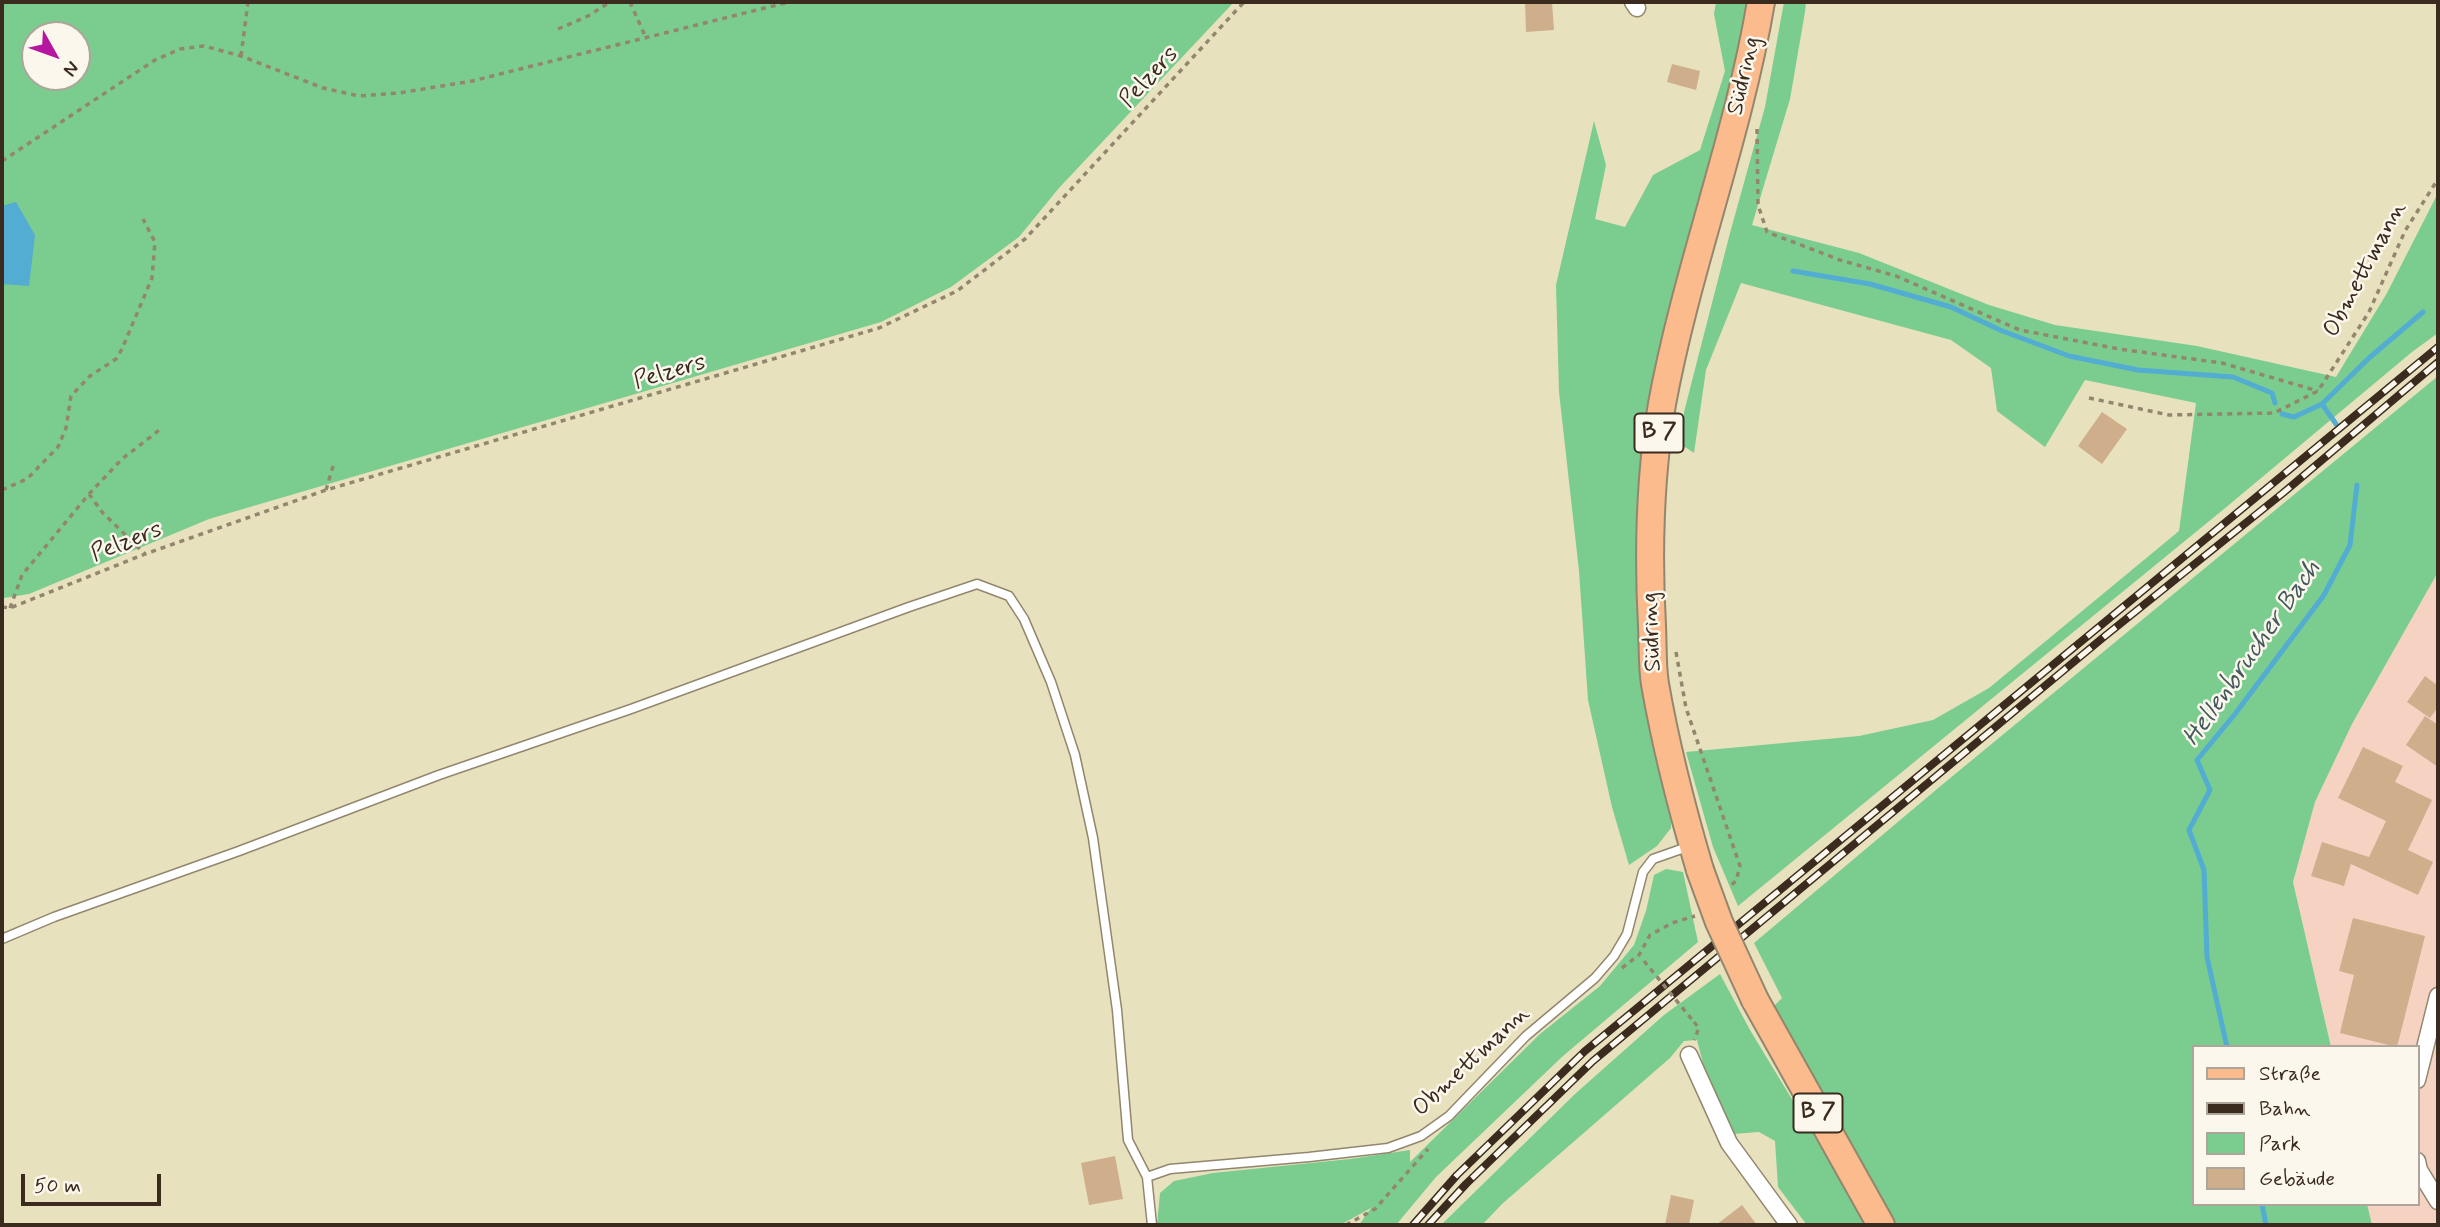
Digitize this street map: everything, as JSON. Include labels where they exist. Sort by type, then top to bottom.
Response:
[{"type":"main road","name":"Südring","points":[[1761,2],[1751,60],[1687,293],[1662,404],[1653,494],[1650,590],[1655,681],[1675,784],[1700,870],[1719,922],[1755,1000],[1881,1225]]},
{"type":"street","points":[[2419,1072],[2438,996]]},
{"type":"street","points":[[1689,1055],[1729,1143],[1789,1225]]},
{"type":"street","points":[[2419,1170],[2438,1201]]},
{"type":"lane","points":[[2,939],[54,917],[439,775],[977,584],[1009,596],[1024,619],[1051,682],[1075,755],[1093,838],[1116,997],[1128,1140],[1147,1177],[1152,1225]]},
{"type":"lane","name":"Obmettmann","points":[[1147,1177],[1170,1169],[1388,1148],[1421,1136],[1449,1116],[1527,1036],[1595,978],[1614,956],[1627,934],[1643,872],[1653,859],[1693,845]]},
{"type":"path","points":[[241,56],[248,2]]},
{"type":"path","points":[[558,29],[588,16],[610,2]]},
{"type":"path","points":[[630,2],[646,38]]},
{"type":"path","points":[[2,161],[155,60],[180,49],[204,46],[241,56],[323,88],[359,96],[399,93],[472,81],[789,2]]},
{"type":"path","name":"Pelzers","points":[[2,607],[10,608],[145,554],[327,490],[879,328],[957,290],[1025,239],[1244,2]]},
{"type":"path","points":[[1757,126],[1758,205],[1767,232],[1840,260],[1896,276],[2020,330],[2119,349],[2221,363],[2318,391]]},
{"type":"path","name":"Obmettmann","points":[[2318,391],[2369,312],[2405,231],[2438,179]]},
{"type":"path","points":[[2,490],[27,479],[58,447],[66,428],[71,396],[90,376],[116,359],[122,349],[145,301],[152,278],[155,242],[143,219]]},
{"type":"path","points":[[2089,398],[2169,415],[2274,413],[2318,391]]},
{"type":"path","points":[[10,608],[22,575],[89,494],[122,459],[162,428]]},
{"type":"path","points":[[327,490],[334,463]]},
{"type":"path","points":[[89,494],[102,512],[145,554]]},
{"type":"path","points":[[1675,644],[1686,708],[1740,866],[1736,881],[1729,888]]},
{"type":"path","points":[[1694,1022],[1639,955],[1650,935],[1672,923],[1691,919],[1699,913]]},
{"type":"path","points":[[1346,1225],[1375,1209],[1433,1144],[1449,1116]]},
{"type":"shaded area","points":[[2438,572],[2438,1225],[2372,1225],[2367,1206],[2419,1206],[2419,1045],[2331,1045],[2293,882],[2315,802],[2352,724]]},
{"type":"green space","points":[[2,2],[1234,2],[1059,188],[1019,237],[951,287],[881,322],[209,519],[29,594],[2,598]]},
{"type":"green space","points":[[1716,2],[1749,2],[1744,38],[1652,398],[1657,746],[1671,828],[1657,846],[1629,865],[1612,807],[1588,700],[1579,571],[1559,392],[1556,285],[1594,121],[1606,165],[1595,219],[1625,227],[1653,175],[1700,150],[1725,71],[1714,14]]},
{"type":"green space","points":[[1784,2],[1806,2],[1805,12],[1790,99],[1752,225],[1859,253],[1989,305],[2055,325],[2197,346],[2336,377],[2387,293],[2438,193],[2438,333],[1738,906],[1713,847],[1686,752],[1859,736],[1933,720],[1989,688],[2179,531],[2196,403],[2085,380],[2045,447],[1997,411],[1991,368],[1951,340],[1741,283],[1706,370],[1694,453],[1682,445],[1684,412],[1765,107]]},
{"type":"green space","points":[[2438,376],[2438,572],[2352,724],[2315,802],[2293,882],[2331,1045],[2192,1045],[2192,1206],[2367,1206],[2372,1225],[1896,1225],[1772,1008],[1782,998],[1754,943]]},
{"type":"green space","points":[[1666,869],[1683,872],[1698,942],[1563,1056],[1436,1177],[1396,1225],[1359,1225],[1371,1208],[1340,1225],[1157,1225],[1160,1193],[1174,1181],[1213,1173],[1410,1150],[1410,1162],[1540,1034],[1600,986],[1634,945],[1646,911],[1654,875]]},
{"type":"green space","points":[[1720,974],[1750,1030],[1868,1225],[1807,1225],[1778,1187],[1775,1141],[1759,1132],[1733,1134],[1707,1079],[1697,1040],[1684,1041],[1670,1058],[1502,1204],[1482,1225],[1441,1225],[1575,1094],[1664,1015]]},
{"type":"water","points":[[16,202],[35,235],[29,286],[2,284],[2,206]]},
{"type":"building","points":[[1525,2],[1552,2],[1554,30],[1526,32]]},
{"type":"building","points":[[1672,64],[1700,71],[1696,90],[1667,82]]},
{"type":"building","points":[[2102,412],[2127,429],[2102,464],[2078,446]]},
{"type":"building","points":[[2425,676],[2438,686],[2438,707],[2430,718],[2407,702]]},
{"type":"building","points":[[2425,716],[2438,725],[2438,767],[2406,745]]},
{"type":"building","points":[[2363,747],[2403,766],[2395,782],[2432,800],[2408,850],[2433,862],[2418,895],[2351,864],[2344,886],[2311,876],[2322,842],[2369,857],[2386,821],[2338,798]]},
{"type":"building","points":[[2353,918],[2425,936],[2398,1045],[2340,1033],[2354,975],[2339,971]]},
{"type":"building","points":[[1115,1156],[1123,1199],[1089,1205],[1081,1163]]},
{"type":"building","points":[[1671,1195],[1694,1200],[1689,1225],[1665,1225]]},
{"type":"building","points":[[1742,1205],[1757,1225],[1716,1225]]},
{"type":"waterway","points":[[1793,271],[1870,284],[1951,307],[2000,330],[2069,356],[2138,370],[2233,377],[2272,393],[2275,403]]},
{"type":"waterway","name":"Hellenbrucher Bach","points":[[2336,424],[2322,404],[2369,358],[2423,312]]},
{"type":"waterway","points":[[2282,414],[2294,417],[2322,404]]},
{"type":"waterway","name":"Hellenbrucher Bach","points":[[2227,1045],[2207,957],[2204,870],[2189,830],[2210,790],[2197,760],[2324,595],[2350,545],[2357,485]]},
{"type":"waterway","name":"Hellenbrucher Bach","points":[[2262,1206],[2266,1225]]},
{"type":"railway","points":[[1413,1225],[1457,1175],[1585,1051],[2438,347]]},
{"type":"railway","points":[[1428,1225],[1466,1184],[1593,1061],[2105,636],[2283,493],[2438,362]]}]
